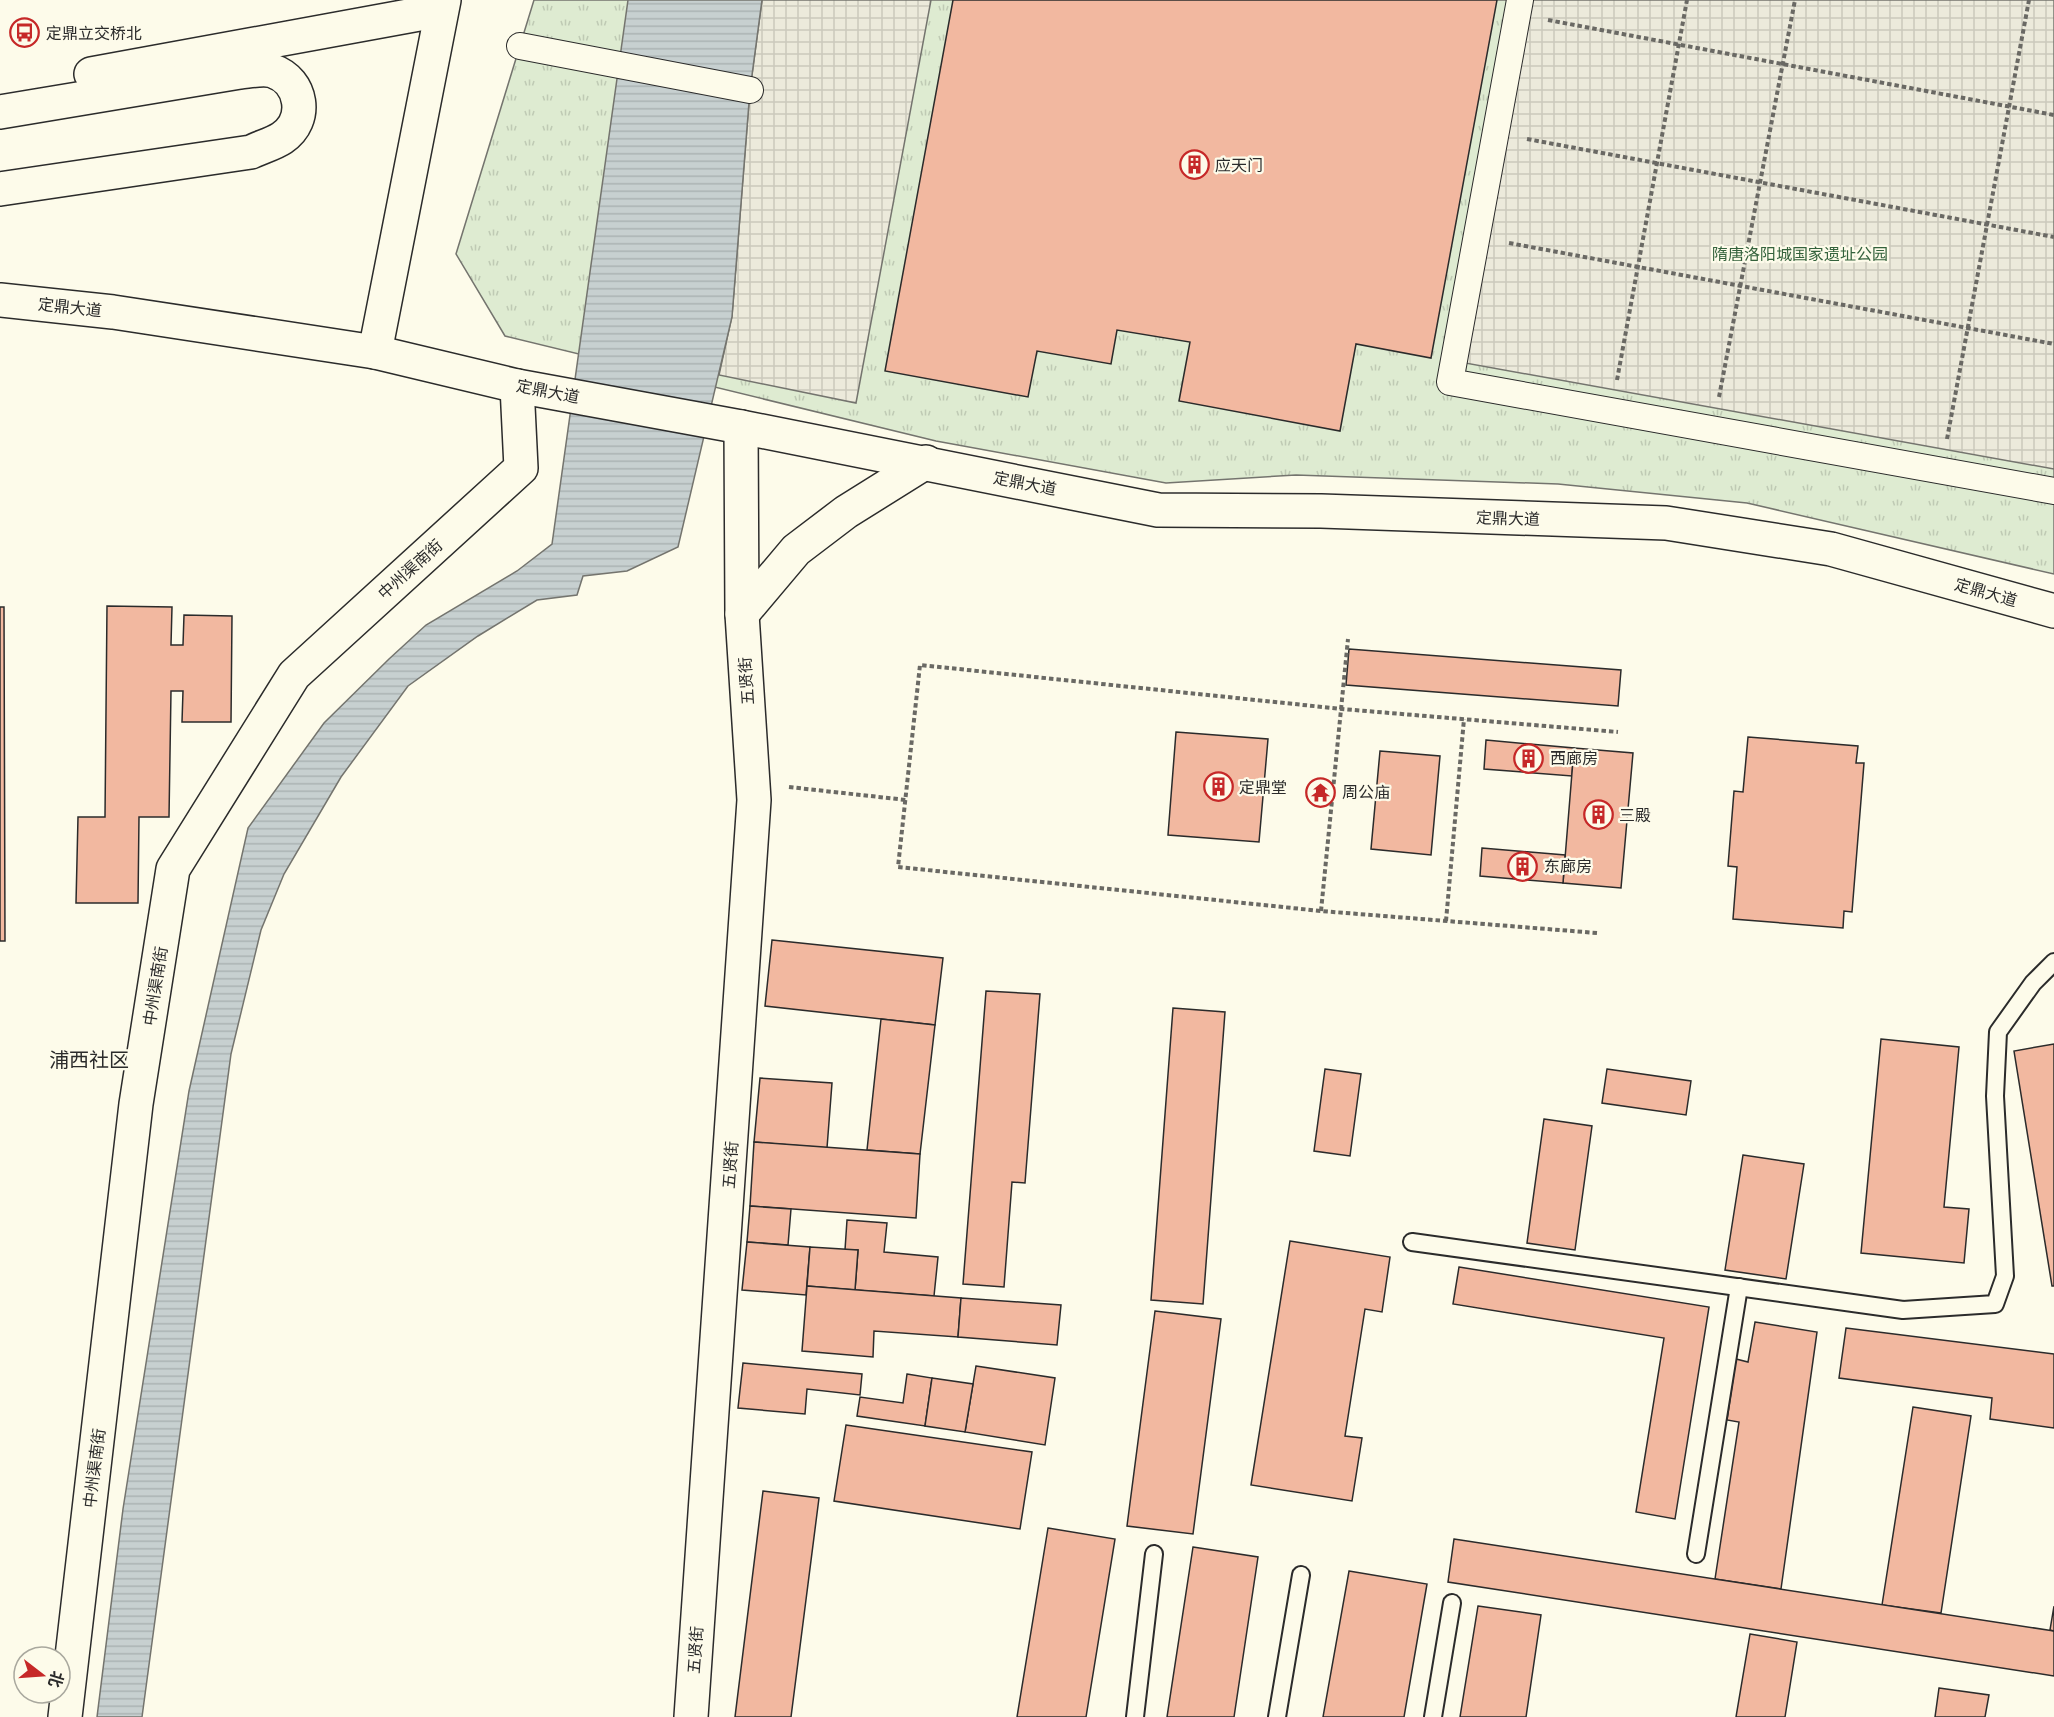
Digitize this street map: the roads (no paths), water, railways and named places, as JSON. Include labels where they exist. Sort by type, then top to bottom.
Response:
[{"type":"main road","points":[[0,91],[442,5],[425,108],[375,352]]},
{"type":"main road","points":[[0,112],[240,72],[271,70],[290,80],[300,98],[297,118],[283,137],[251,152],[0,189]]},
{"type":"main road","name":"定鼎大道","points":[[0,300],[113,312],[375,352],[517,386],[926,462],[1158,510],[1332,512],[1666,523],[1831,549],[2054,611]]},
{"type":"main road","name":"中州渠南街","points":[[65,1717],[136,1104],[173,869],[294,675],[521,468],[517,386]]},
{"type":"main road","name":"五贤街","points":[[691,1717],[754,800],[730,425]]},
{"type":"main road","points":[[742,614],[796,550],[846,512],[926,462]]},
{"type":"street","points":[[1518,7],[1450,382],[2054,491]]},
{"type":"street","points":[[520,46],[750,90]]},
{"type":"lane","points":[[1412,1242],[1904,1310],[1995,1304],[2005,1276],[1995,1096],[1998,1032],[2033,983],[2054,962]]},
{"type":"lane","points":[[1696,1554],[1739,1287]]},
{"type":"lane","points":[[1135,1717],[1154,1554]]},
{"type":"lane","points":[[1277,1717],[1301,1575]]},
{"type":"lane","points":[[1433,1717],[1452,1603]]},
{"type":"place","name":"定鼎立交桥北","points":[[25,33]]},
{"type":"place","name":"应天门","points":[[1194,165]]},
{"type":"place","name":"西廊房","points":[[1529,758]]},
{"type":"place","name":"定鼎堂","points":[[1218,787]]},
{"type":"place","name":"周公庙","points":[[1321,792]]},
{"type":"place","name":"三殿","points":[[1598,815]]},
{"type":"place","name":"东廊房","points":[[1523,866]]},
{"type":"district","name":"浦西社区","points":[[89,1059]]},
{"type":"park label","name":"隋唐洛阳城国家遗址公园","points":[[1800,254]]}]
